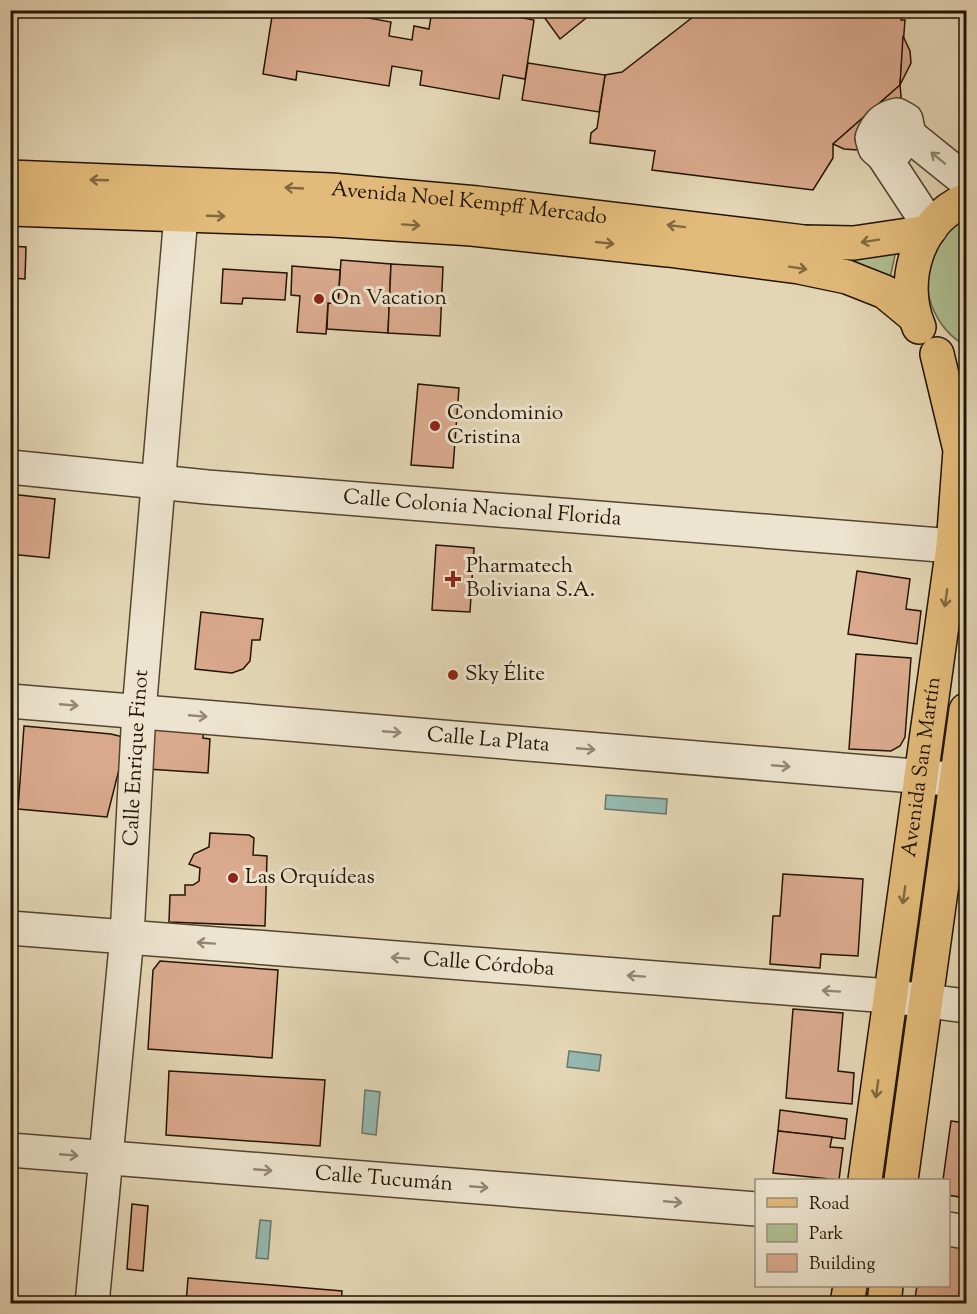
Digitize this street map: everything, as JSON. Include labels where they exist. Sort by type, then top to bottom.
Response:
[{"type":"main road","name":"Avenida Noel Kempff Mercado","points":[[10,177],[331,189],[477,203],[804,242],[854,243],[929,230]]},
{"type":"main road","points":[[964,193],[929,230],[914,258],[909,287],[914,316],[924,336],[937,354],[966,374]]},
{"type":"main road","name":"Avenida Noel Kempff Mercado","points":[[10,209],[332,220],[472,229],[668,250],[800,267],[847,277],[885,292],[914,316]]},
{"type":"main road","name":"Avenida San Martín","points":[[865,1179],[953,546],[960,450],[954,415],[937,354]]},
{"type":"main road","name":"Avenida San Martín","points":[[901,1179],[925,1000],[962,781],[966,710]]},
{"type":"main road","points":[[847,1304],[850,1287]]},
{"type":"main road","points":[[884,1304],[886,1287]]},
{"type":"street","points":[[929,230],[883,155],[875,148],[872,138],[875,129],[885,118],[897,115],[906,120],[909,135],[964,193]]},
{"type":"street","name":"Calle Enrique Finot","points":[[92,1304],[128,936],[140,711],[181,214]]},
{"type":"street","name":"Calle Colonia Nacional Florida","points":[[10,467],[160,482],[953,546]]},
{"type":"street","name":"Calle La Plata","points":[[10,700],[962,781]]},
{"type":"street","name":"Calle Córdoba","points":[[10,928],[889,996],[966,1006]]},
{"type":"street","name":"Calle Tucumán","points":[[10,1150],[755,1209]]},
{"type":"street","points":[[950,1229],[966,1232]]},
{"type":"green space","points":[[966,210],[966,346],[945,329],[938,318],[932,306],[926,280],[932,248]]},
{"type":"green space","points":[[897,246],[890,278],[828,249]]},
{"type":"water","points":[[606,795],[667,799],[666,814],[605,809]]},
{"type":"water","points":[[569,1051],[601,1055],[599,1071],[567,1067]]},
{"type":"water","points":[[365,1090],[380,1092],[376,1135],[362,1133]]},
{"type":"water","points":[[260,1220],[271,1221],[268,1259],[256,1258]]},
{"type":"building","points":[[273,10],[324,10],[391,22],[389,36],[412,40],[414,26],[429,29],[432,10],[478,10],[534,20],[525,79],[503,75],[499,99],[420,85],[422,71],[392,66],[389,86],[297,71],[296,80],[263,74]]},
{"type":"building","points":[[539,10],[596,10],[560,39]]},
{"type":"building","points":[[702,10],[901,10],[901,20],[905,20],[900,85],[833,144],[833,158],[813,190],[652,170],[655,151],[590,143],[591,133],[597,128],[605,75],[622,72]]},
{"type":"building","points":[[903,36],[910,51],[911,63],[900,85]]},
{"type":"building","points":[[528,63],[605,75],[599,112],[522,100]]},
{"type":"building","points":[[900,85],[902,106],[858,150],[844,149],[833,144]]},
{"type":"building","points":[[10,246],[26,247],[25,279],[10,278]]},
{"type":"building","points":[[341,260],[391,264],[388,333],[327,329],[328,303],[338,304]]},
{"type":"building","points":[[391,264],[443,267],[440,336],[388,333]]},
{"type":"building","name":"On Vacation","points":[[292,266],[340,270],[338,304],[328,303],[326,334],[297,332],[300,296],[291,295]]},
{"type":"building","points":[[223,269],[287,273],[285,300],[243,298],[242,304],[221,303]]},
{"type":"building","name":"Condominio Cristina","points":[[418,384],[459,388],[453,468],[411,465]]},
{"type":"building","points":[[10,494],[55,499],[49,558],[10,554]]},
{"type":"building","name":"Pharmatech Boliviana S.A.","points":[[436,545],[474,548],[470,612],[432,610]]},
{"type":"building","points":[[857,571],[910,579],[906,609],[921,611],[917,644],[848,634]]},
{"type":"building","points":[[201,612],[263,619],[260,640],[252,640],[250,661],[243,669],[232,673],[195,669]]},
{"type":"building","points":[[856,654],[911,658],[905,737],[900,746],[891,751],[849,749]]},
{"type":"building","points":[[151,717],[204,721],[203,738],[210,739],[208,773],[147,769]]},
{"type":"building","points":[[24,726],[111,734],[127,738],[107,817],[18,809]]},
{"type":"building","name":"Las Orquídeas","points":[[210,833],[249,835],[254,838],[253,855],[267,856],[265,926],[169,922],[170,895],[185,895],[185,885],[193,885],[199,881],[200,868],[189,864],[194,854],[209,847]]},
{"type":"building","points":[[783,874],[863,879],[858,956],[821,954],[820,968],[770,964],[773,916],[780,916]]},
{"type":"building","points":[[160,961],[278,970],[272,1058],[148,1049],[153,970]]},
{"type":"building","points":[[793,1009],[843,1013],[838,1071],[854,1073],[852,1104],[786,1098]]},
{"type":"building","points":[[169,1071],[325,1080],[320,1146],[166,1135]]},
{"type":"building","points":[[780,1110],[847,1119],[845,1139],[778,1131]]},
{"type":"building","points":[[951,1121],[966,1123],[966,1198],[950,1195],[950,1179],[943,1179]]},
{"type":"building","points":[[778,1131],[832,1137],[830,1147],[843,1148],[839,1179],[773,1173]]},
{"type":"building","points":[[132,1204],[148,1206],[143,1271],[127,1269]]},
{"type":"building","points":[[950,1245],[965,1247],[958,1304],[914,1304],[917,1287],[950,1287]]},
{"type":"building","points":[[188,1278],[342,1291],[341,1304],[186,1304]]},
{"type":"place","name":"On Vacation","points":[[319,299]]},
{"type":"place","name":"Condominio Cristina","points":[[435,426]]},
{"type":"place","name":"Pharmatech Boliviana S.A.","points":[[453,579]]},
{"type":"place","name":"Sky Élite","points":[[453,675]]},
{"type":"place","name":"Las Orquídeas","points":[[233,878]]}]
